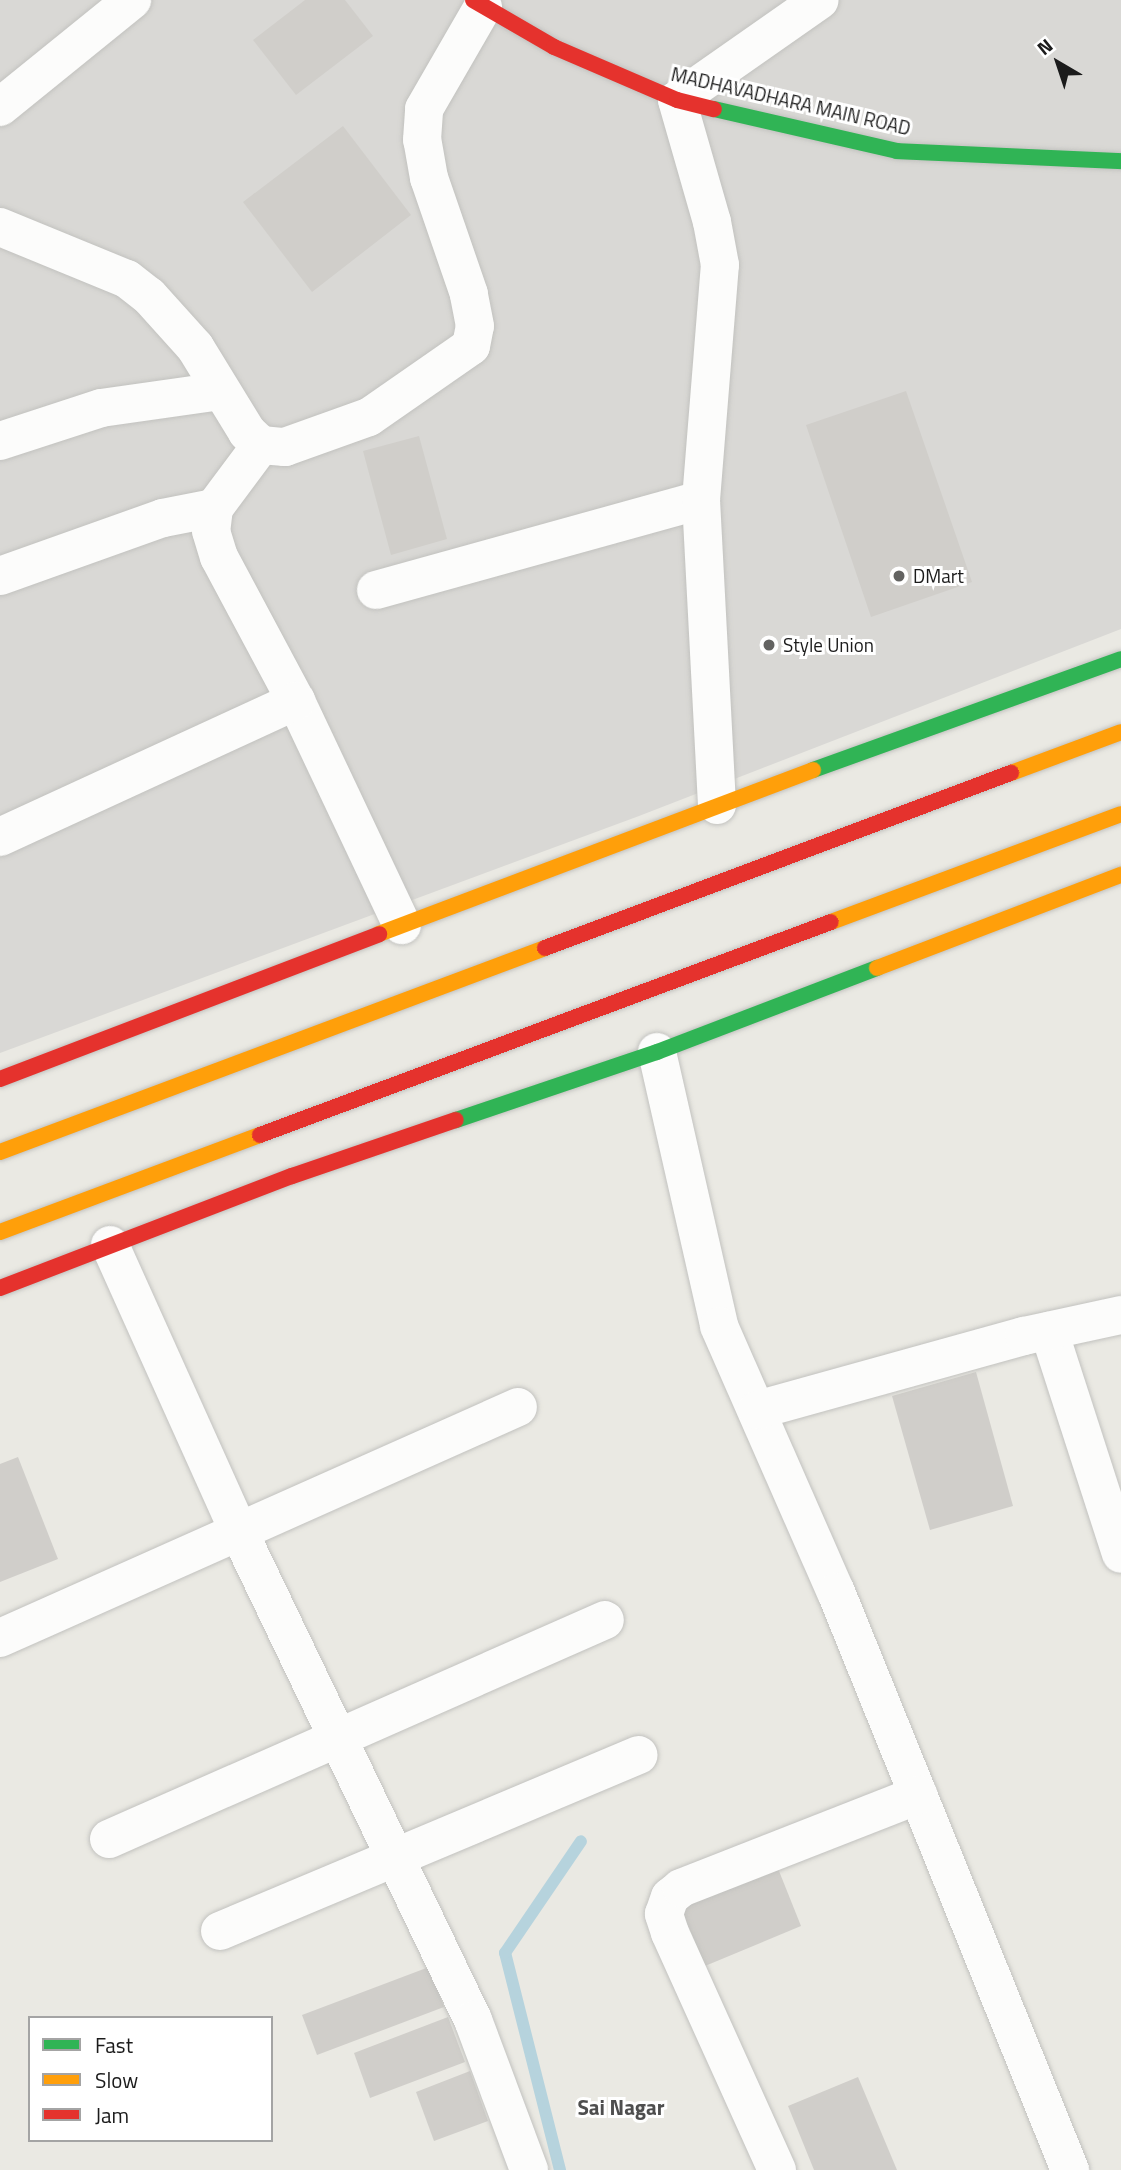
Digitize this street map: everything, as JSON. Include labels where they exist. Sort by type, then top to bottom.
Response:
[{"type":"main road","name":"MADHAVADHARA MAIN ROAD","points":[[478,4],[554,47],[677,100],[897,151],[1121,161]]},
{"type":"main road","points":[[0,1079],[718,805],[1121,659]]},
{"type":"main road","points":[[0,1152],[1121,732]]},
{"type":"main road","points":[[0,1232],[1121,814]]},
{"type":"main road","points":[[0,1288],[292,1177],[657,1052],[1121,875]]},
{"type":"street","points":[[0,107],[132,0]]},
{"type":"street","points":[[718,805],[701,500],[720,265],[712,222],[677,100],[820,0]]},
{"type":"street","points":[[0,227],[127,279],[149,296],[195,347],[247,432],[261,445],[285,447],[369,417],[471,346],[475,326],[469,294],[429,178],[422,140],[424,109],[478,4]]},
{"type":"street","points":[[0,441],[101,408],[221,391]]},
{"type":"street","points":[[261,445],[214,508],[211,531],[219,556],[296,701],[402,925]]},
{"type":"street","points":[[376,590],[701,500]]},
{"type":"street","points":[[0,576],[163,519],[214,508]]},
{"type":"street","points":[[0,837],[296,701]]},
{"type":"street","points":[[657,1052],[719,1326],[757,1410],[918,1795],[1070,2170]]},
{"type":"street","points":[[110,1245],[239,1532],[473,2020],[529,2170]]},
{"type":"street","points":[[757,1410],[1049,1331],[1121,1315]]},
{"type":"street","points":[[1049,1331],[1121,1554]]},
{"type":"street","points":[[0,1638],[519,1407]]},
{"type":"street","points":[[109,1839],[605,1620]]},
{"type":"street","points":[[220,1931],[396,1860],[639,1755]]},
{"type":"street","points":[[777,2170],[670,1933],[664,1914],[670,1897],[681,1888],[918,1795]]},
{"type":"shaded area","points":[[0,0],[1121,0],[1121,629],[639,816],[0,1053]]},
{"type":"building","points":[[305,0],[345,0],[373,36],[296,95],[253,40]]},
{"type":"building","points":[[343,126],[411,215],[312,292],[243,202]]},
{"type":"building","points":[[906,391],[972,582],[871,617],[806,425]]},
{"type":"building","points":[[419,436],[447,539],[391,555],[363,451]]},
{"type":"building","points":[[976,1372],[1013,1506],[930,1530],[892,1396]]},
{"type":"building","points":[[18,1457],[58,1559],[0,1582],[0,1464]]},
{"type":"building","points":[[777,1866],[801,1926],[705,1966],[680,1906]]},
{"type":"building","points":[[429,1967],[444,2007],[317,2055],[302,2015]]},
{"type":"building","points":[[448,2017],[465,2062],[370,2098],[354,2053]]},
{"type":"building","points":[[470,2071],[488,2121],[434,2141],[416,2092]]},
{"type":"building","points":[[858,2077],[897,2170],[814,2170],[788,2106]]},
{"type":"waterway","points":[[560,2170],[505,1953],[581,1841]]},
{"type":"traffic: fast","points":[[714,109],[897,151],[1121,161]]},
{"type":"traffic: fast","points":[[813,770],[1121,659]]},
{"type":"traffic: fast","points":[[456,1120],[657,1052],[877,968]]},
{"type":"traffic: slow","points":[[1011,773],[1121,732]]},
{"type":"traffic: slow","points":[[379,934],[813,770]]},
{"type":"traffic: slow","points":[[831,922],[1121,814]]},
{"type":"traffic: slow","points":[[877,968],[1121,875]]},
{"type":"traffic: slow","points":[[0,1152],[545,948]]},
{"type":"traffic: slow","points":[[0,1232],[260,1135]]},
{"type":"traffic: jam","points":[[473,0],[554,47],[677,100],[714,109]]},
{"type":"traffic: jam","points":[[545,948],[1011,773]]},
{"type":"traffic: jam","points":[[260,1135],[831,922]]},
{"type":"traffic: jam","points":[[0,1079],[379,934]]},
{"type":"traffic: jam","points":[[0,1288],[292,1176],[456,1120]]},
{"type":"place","name":"DMart","points":[[899,576]]},
{"type":"place","name":"Style Union","points":[[769,645]]},
{"type":"district","name":"Sai Nagar","points":[[621,2107]]}]
